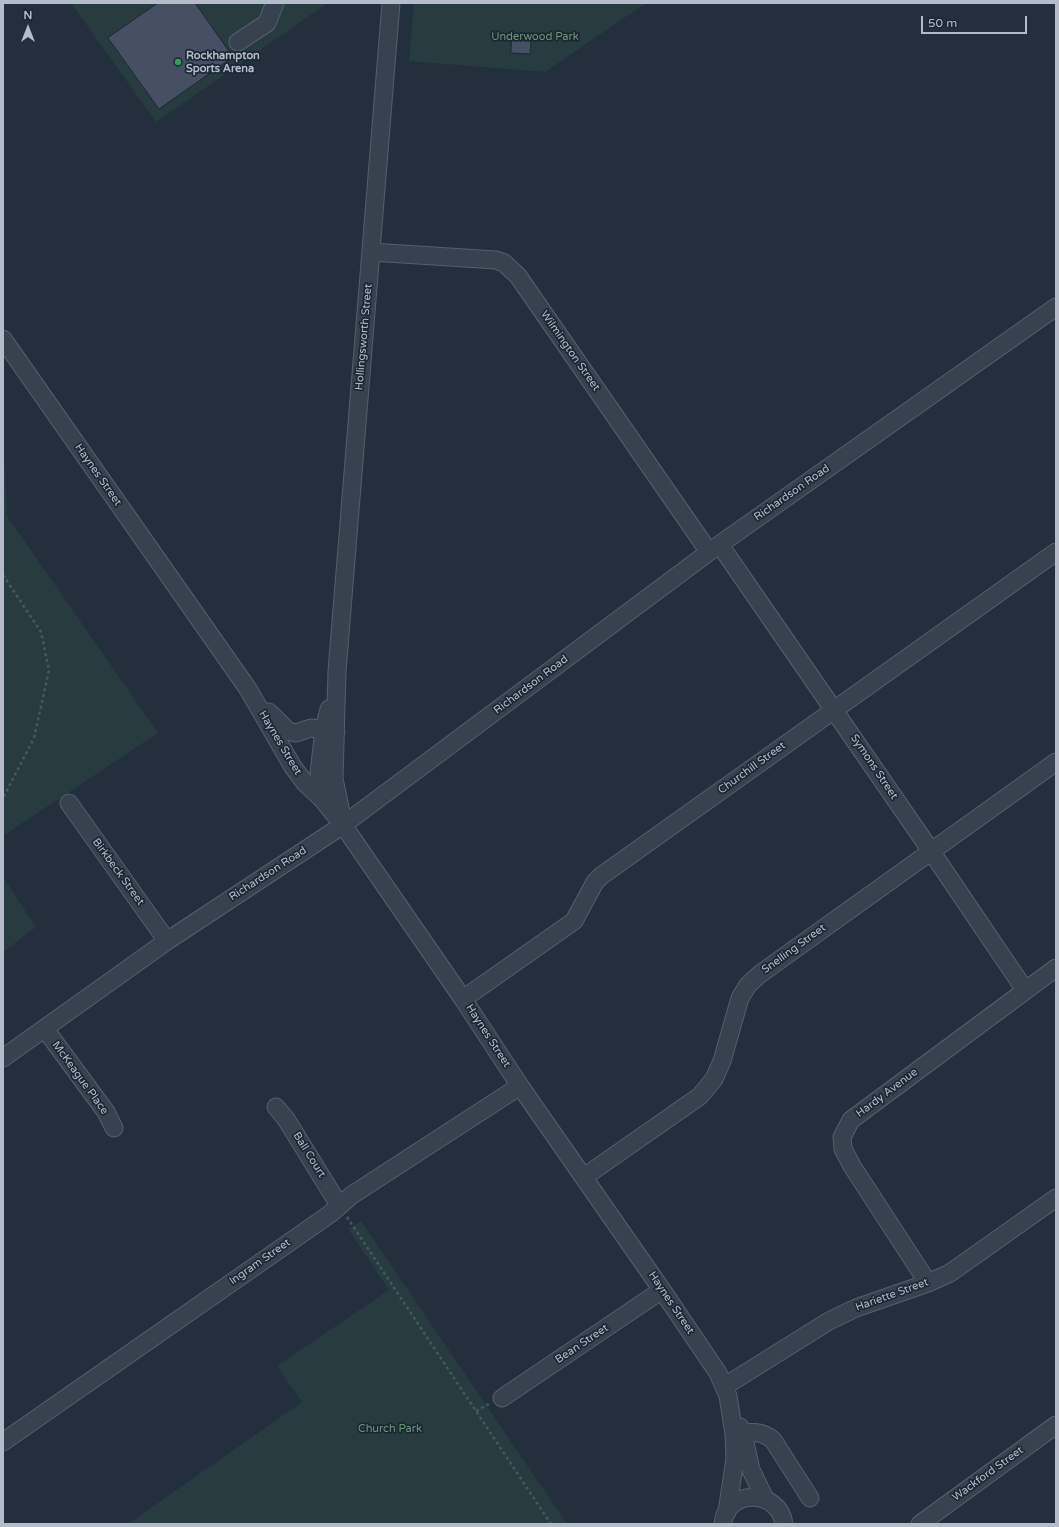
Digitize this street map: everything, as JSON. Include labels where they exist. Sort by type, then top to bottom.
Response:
[{"type":"street","points":[[238,42],[267,23],[275,3]]},
{"type":"street","name":"Hollingsworth Street","points":[[322,799],[319,773],[330,731],[337,671],[391,3]]},
{"type":"street","name":"Wilmington Street","points":[[371,252],[496,260],[504,263],[518,276],[715,548]]},
{"type":"street","name":"Richardson Road","points":[[3,1058],[167,941],[343,825],[715,548],[1056,307]]},
{"type":"street","name":"Haynes Street","points":[[3,339],[248,689],[293,767],[305,783],[322,799],[343,825],[463,999],[520,1086],[718,1373],[725,1386],[730,1407],[739,1433]]},
{"type":"street","name":"Symons Street","points":[[715,548],[834,709],[1025,990]]},
{"type":"street","name":"Churchill Street","points":[[463,999],[574,921],[595,882],[601,876],[1056,552]]},
{"type":"street","name":"Haynes Street","points":[[248,689],[288,731],[296,733],[311,728],[330,731]]},
{"type":"street","name":"Hollingsworth Street","points":[[330,731],[334,779],[343,825]]},
{"type":"street","name":"Snelling Street","points":[[584,1177],[700,1096],[714,1079],[722,1061],[740,998],[748,985],[775,962],[1056,762]]},
{"type":"street","name":"Birkbeck Street","points":[[69,803],[167,941]]},
{"type":"street","name":"Hardy Avenue","points":[[928,1283],[852,1166],[843,1149],[842,1137],[851,1120],[1056,968]]},
{"type":"street","name":"McKeague Place","points":[[44,1029],[106,1112],[114,1128]]},
{"type":"street","name":"Ingram Street","points":[[3,1442],[330,1214],[352,1195],[520,1086]]},
{"type":"street","name":"Ball Court","points":[[276,1107],[286,1119],[339,1205]]},
{"type":"street","name":"Hariette Street","points":[[725,1386],[829,1321],[856,1308],[928,1283],[950,1273],[1056,1198]]},
{"type":"street","name":"Bean Street","points":[[502,1398],[662,1290]]},
{"type":"street","name":"Wackford Street","points":[[920,1524],[1056,1424]]},
{"type":"street","points":[[739,1433],[753,1432],[766,1434],[773,1440],[810,1498]]},
{"type":"street","points":[[739,1433],[751,1470],[765,1499]]},
{"type":"street","points":[[725,1518],[739,1433]]},
{"type":"street","points":[[725,1518],[732,1505],[739,1500],[748,1497],[756,1497],[773,1503],[786,1522]]},
{"type":"path","points":[[3,575],[41,632],[49,670],[34,738],[3,798]]},
{"type":"path","points":[[339,1205],[551,1524]]},
{"type":"green space","name":"Rockhampton Sports Arena","points":[[71,3],[328,3],[156,122]]},
{"type":"green space","name":"Underwood Park","points":[[414,3],[646,3],[545,72],[409,61]]},
{"type":"green space","points":[[3,464],[5,467],[7,516],[158,733],[3,836]]},
{"type":"green space","points":[[3,877],[36,927],[3,952]]},
{"type":"green space","name":"Church Park","points":[[361,1221],[567,1524],[128,1524],[302,1402],[277,1366],[389,1290],[348,1229]]},
{"type":"building","points":[[158,3],[195,3],[233,57],[159,109],[108,38]]},
{"type":"building","points":[[512,40],[531,41],[530,54],[511,53]]},
{"type":"place","name":"Rockhampton Sports Arena","points":[[178,62]]}]
